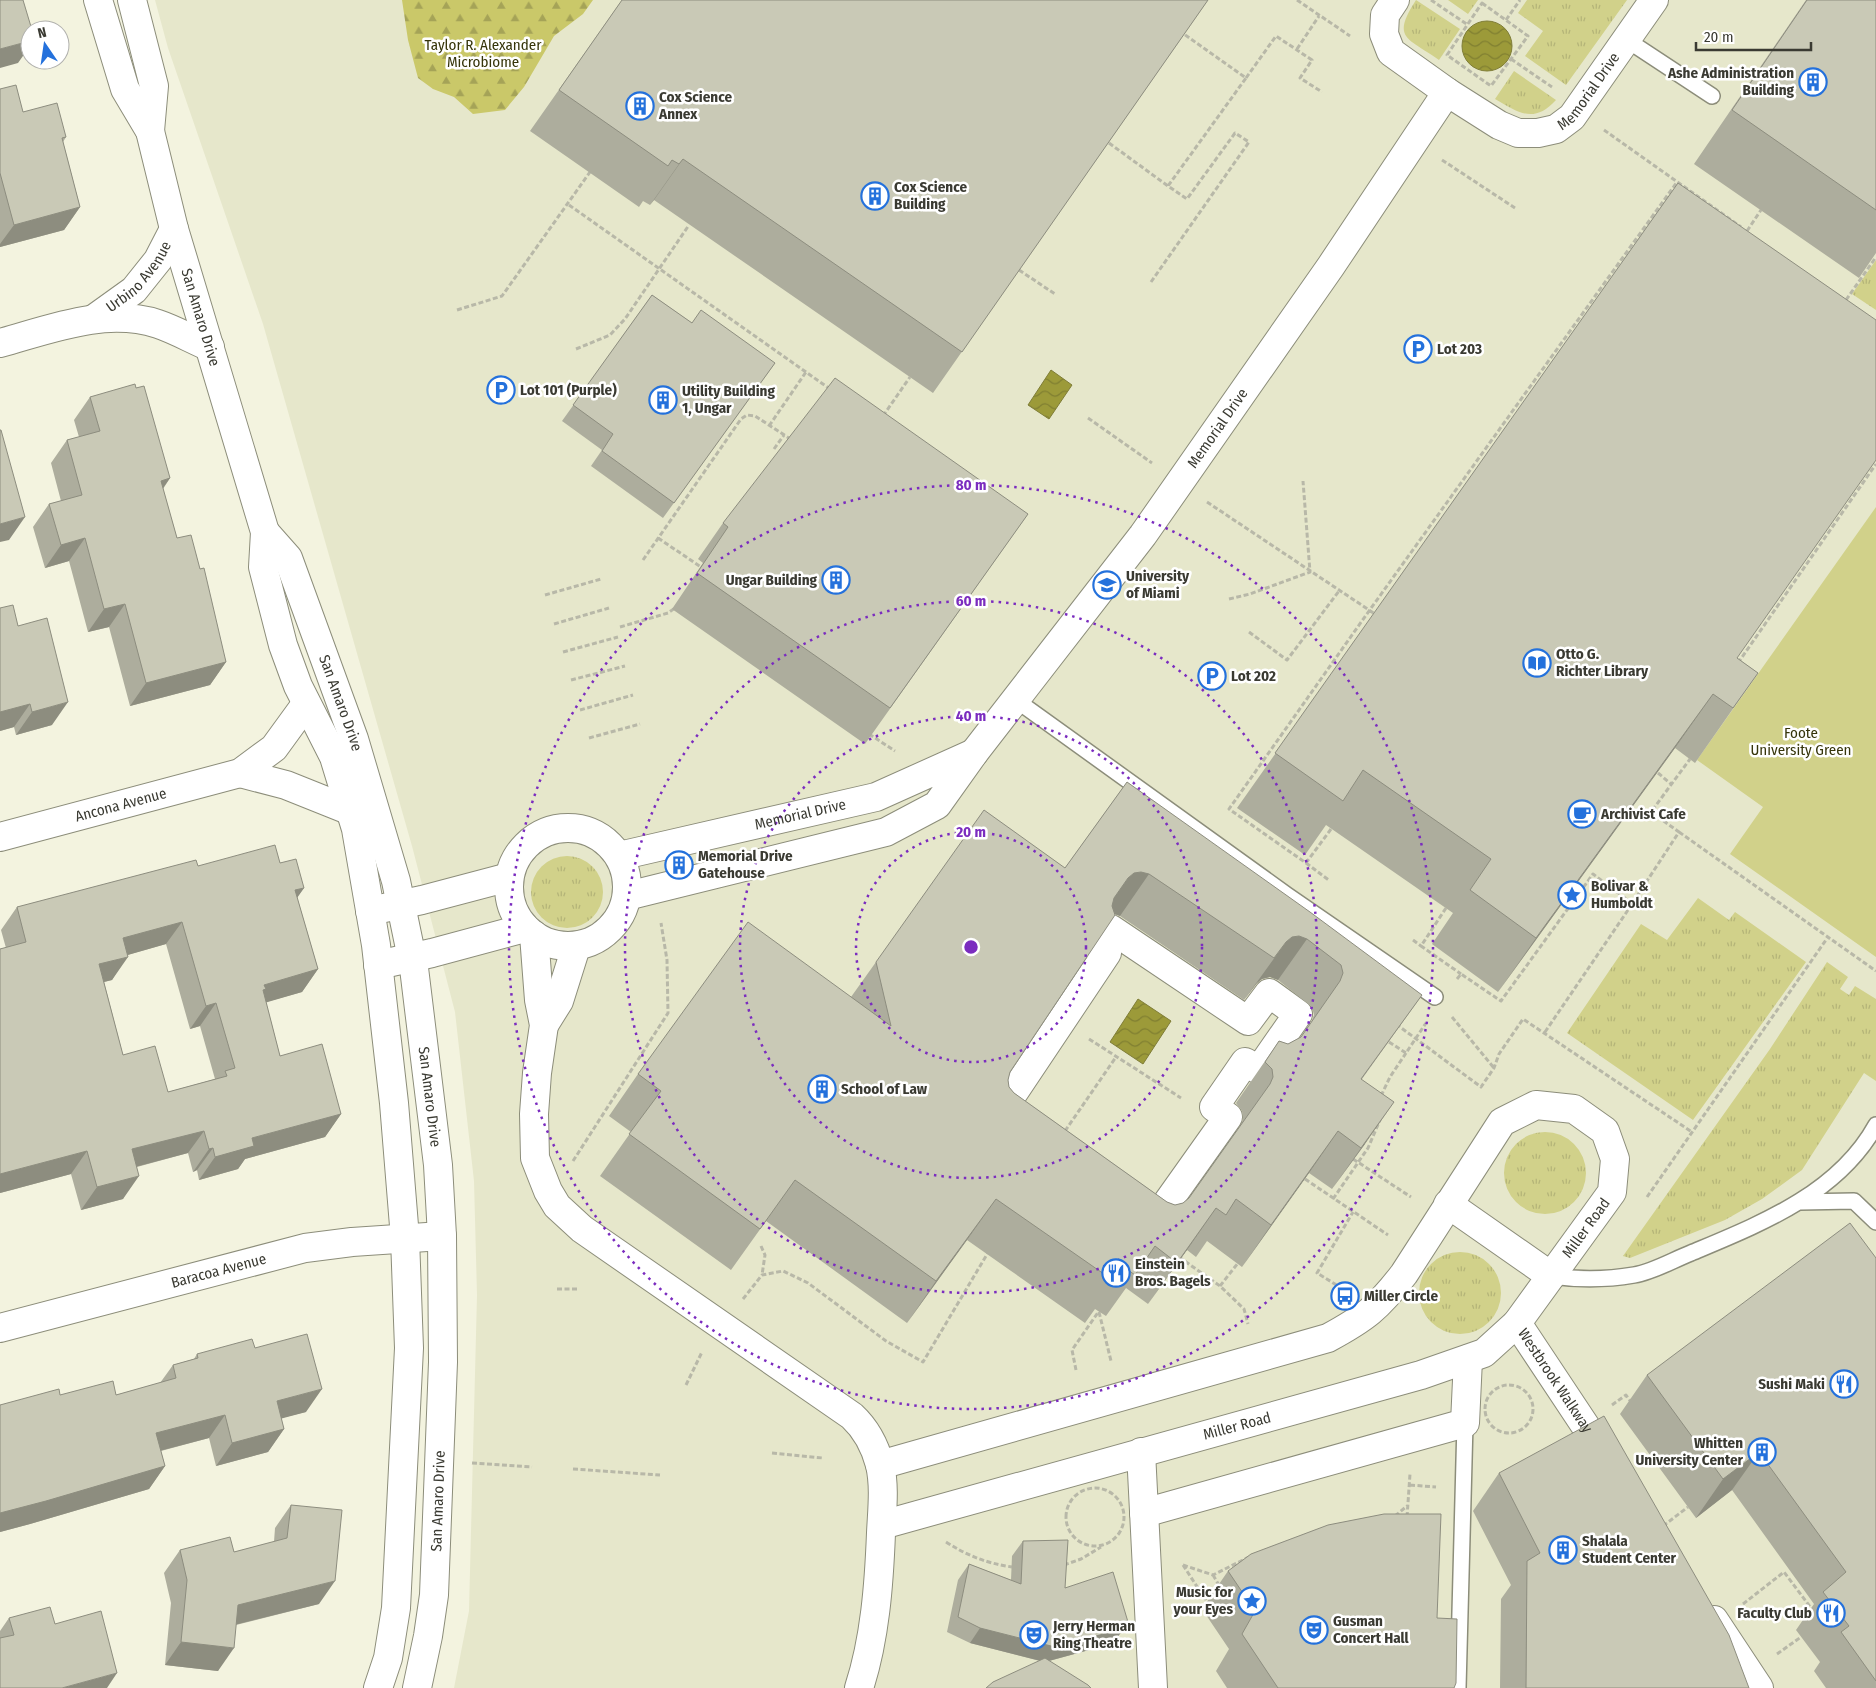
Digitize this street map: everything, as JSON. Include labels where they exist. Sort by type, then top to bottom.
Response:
[{"type":"street","name":"San Amaro Drive","points":[[98,0],[125,89],[150,131],[174,229],[265,532],[263,567],[283,646],[306,704],[334,757],[356,829],[370,911],[394,1103],[406,1238],[410,1348],[399,1568],[392,1640],[378,1688]]},
{"type":"street","name":"San Amaro Drive","points":[[132,0],[154,86],[150,131]]},
{"type":"street","name":"Memorial Drive","points":[[1395,0],[1385,15],[1384,34],[1391,52],[1447,92],[1499,125],[1518,133],[1538,133],[1556,129],[1572,117],[1654,0]]},
{"type":"street","name":"Memorial Drive","points":[[626,896],[886,832],[937,805],[974,754],[1143,535],[1332,266],[1447,92]]},
{"type":"street","name":"Urbino Avenue","points":[[95,318],[134,290],[158,260],[174,229]]},
{"type":"street","name":"Urbino Avenue","points":[[0,343],[95,318],[131,319],[156,324],[210,347]]},
{"type":"street","name":"San Amaro Drive","points":[[265,532],[288,558],[366,774],[401,904],[412,957],[438,1164],[442,1236],[443,1362],[437,1550],[428,1636],[417,1688]]},
{"type":"street","name":"Ancona Avenue","points":[[0,837],[240,773],[274,748],[306,704]]},
{"type":"street","name":"Memorial Drive","points":[[619,856],[876,797],[974,754]]},
{"type":"street","name":"Ancona Avenue","points":[[240,773],[286,784],[351,811]]},
{"type":"street","points":[[576,828],[593,833],[608,843],[619,856],[626,873],[626,896],[624,908],[614,925],[599,938],[576,946],[560,946],[540,940],[529,931],[514,913],[509,896],[509,877],[515,860],[526,845],[541,834],[558,829],[576,828]]},
{"type":"street","points":[[370,911],[509,877]]},
{"type":"street","points":[[1111,928],[1248,1021],[1269,993],[1298,1014],[1259,1070],[1245,1062],[1214,1107],[1228,1117],[1147,1230],[994,1122],[1061,1021],[1107,953],[1098,948],[1111,928]]},
{"type":"street","points":[[378,965],[529,931]]},
{"type":"street","points":[[529,931],[544,1025],[537,1073],[533,1143],[540,1174],[557,1206],[582,1229],[852,1416],[863,1426],[880,1465],[883,1494],[879,1571],[871,1637],[860,1688]]},
{"type":"street","points":[[544,1025],[559,1001],[576,946]]},
{"type":"street","name":"Miller Road","points":[[880,1465],[1328,1338],[1362,1320],[1386,1297],[1404,1274],[1502,1122],[1536,1105],[1574,1109],[1605,1131],[1615,1159],[1612,1192],[1517,1323],[1484,1354],[1421,1375],[882,1525]]},
{"type":"street","points":[[1448,1204],[1551,1276]]},
{"type":"street","name":"Baracoa Avenue","points":[[0,1328],[305,1248],[336,1243],[442,1236]]},
{"type":"street","name":"Westbrook Walkway","points":[[1517,1323],[1618,1474]]},
{"type":"street","points":[[1144,1513],[1465,1423],[1468,1358]]},
{"type":"street","points":[[1141,1452],[1153,1688]]},
{"type":"street","points":[[1702,1601],[1759,1688]]},
{"type":"lane","points":[[1627,40],[1712,96]]},
{"type":"lane","points":[[1016,700],[1287,895],[1438,1000]]},
{"type":"lane","points":[[1551,1276],[1589,1281],[1637,1275],[1757,1226],[1819,1190],[1852,1158],[1876,1126]]},
{"type":"lane","points":[[1798,1202],[1854,1201],[1876,1222]]},
{"type":"lane","points":[[1458,1688],[1465,1423]]},
{"type":"path","points":[[1297,0],[1351,37]]},
{"type":"path","points":[[1431,0],[1468,25]]},
{"type":"path","points":[[1506,20],[1520,0]]},
{"type":"path","points":[[1482,3],[1528,36],[1491,86],[1447,55],[1468,25],[1482,3]]},
{"type":"path","points":[[1297,49],[1319,16]]},
{"type":"path","points":[[1177,28],[1246,78]]},
{"type":"path","points":[[1168,186],[1276,36],[1312,60],[1300,78],[1322,92]]},
{"type":"path","points":[[1511,59],[1554,88]]},
{"type":"path","points":[[1602,129],[1754,236]]},
{"type":"path","points":[[1109,143],[1187,199],[1235,132],[1249,142],[1151,282]]},
{"type":"path","points":[[1439,159],[1515,208]]},
{"type":"path","points":[[457,310],[502,296],[569,205],[590,172]]},
{"type":"path","points":[[1330,881],[1229,809],[1677,182]]},
{"type":"path","points":[[569,205],[838,395]]},
{"type":"path","points":[[1747,231],[1761,210]]},
{"type":"path","points":[[576,349],[610,335],[625,319],[689,225]]},
{"type":"path","points":[[1641,231],[1649,237]]},
{"type":"path","points":[[1846,300],[1876,257]]},
{"type":"path","points":[[1019,270],[1055,294]]},
{"type":"path","points":[[1838,295],[1853,306]]},
{"type":"path","points":[[769,426],[806,372]]},
{"type":"path","points":[[879,423],[910,377]]},
{"type":"path","points":[[643,560],[741,419],[747,415],[754,416],[794,442]]},
{"type":"path","points":[[1088,418],[1154,465]]},
{"type":"path","points":[[774,449],[784,435]]},
{"type":"path","points":[[1735,667],[1876,464]]},
{"type":"path","points":[[1303,481],[1310,572]]},
{"type":"path","points":[[1199,496],[1375,614]]},
{"type":"path","points":[[658,538],[707,571]]},
{"type":"path","points":[[1229,599],[1250,594],[1310,572]]},
{"type":"path","points":[[545,595],[602,579]]},
{"type":"path","points":[[1249,632],[1287,660],[1339,591]]},
{"type":"path","points":[[620,627],[668,613],[672,609],[682,606]]},
{"type":"path","points":[[554,624],[609,608]]},
{"type":"path","points":[[562,652],[618,637]]},
{"type":"path","points":[[571,680],[625,666]]},
{"type":"path","points":[[580,710],[633,695]]},
{"type":"path","points":[[589,738],[640,724]]},
{"type":"path","points":[[866,732],[928,773]]},
{"type":"path","points":[[1690,759],[1651,812],[1876,971]]},
{"type":"path","points":[[1658,773],[1672,784]]},
{"type":"path","points":[[1306,863],[1331,829]]},
{"type":"path","points":[[1545,1032],[1633,904],[1679,832]]},
{"type":"path","points":[[1413,940],[1501,1001],[1593,874],[1633,904]]},
{"type":"path","points":[[1421,946],[1446,908]]},
{"type":"path","points":[[569,1166],[668,1012],[667,960],[661,921]]},
{"type":"path","points":[[1392,1021],[1481,1086],[1494,1068],[1499,1054],[1523,1019],[1692,1132],[1828,938]]},
{"type":"path","points":[[1380,1098],[1390,1077],[1438,1000],[1461,974]]},
{"type":"path","points":[[1438,1000],[1494,1068]]},
{"type":"path","points":[[1061,1021],[1222,1125]]},
{"type":"path","points":[[1389,1042],[1406,1053]]},
{"type":"path","points":[[1046,1158],[1116,1057]]},
{"type":"path","points":[[1333,1199],[1373,1139],[1380,1124],[1380,1115]]},
{"type":"path","points":[[1353,1159],[1412,1197]]},
{"type":"path","points":[[1304,1179],[1389,1236]]},
{"type":"path","points":[[1351,1294],[1317,1273],[1352,1212]]},
{"type":"path","points":[[740,1301],[762,1275],[765,1255],[761,1246]]},
{"type":"path","points":[[762,1275],[783,1271],[808,1283],[886,1341],[923,1362],[992,1247]]},
{"type":"path","points":[[1175,1254],[1220,1286],[1244,1309],[1248,1324]]},
{"type":"path","points":[[1220,1286],[1238,1263]]},
{"type":"path","points":[[557,1289],[578,1288]]},
{"type":"path","points":[[1076,1370],[1072,1350],[1098,1311],[1111,1362]]},
{"type":"path","points":[[686,1385],[699,1358]]},
{"type":"path","points":[[1512,1385],[1525,1392],[1532,1405],[1530,1420],[1526,1426],[1512,1433],[1496,1429],[1490,1424],[1485,1408],[1491,1394],[1504,1386],[1512,1385]]},
{"type":"path","points":[[772,1454],[823,1458]]},
{"type":"path","points":[[470,1463],[532,1467]]},
{"type":"path","points":[[573,1469],[660,1476]]},
{"type":"path","points":[[1056,1568],[1081,1559],[1104,1545],[1120,1533],[1124,1515],[1116,1497],[1098,1488],[1088,1489],[1080,1493],[1068,1506],[1067,1524],[1076,1540],[1094,1546],[1104,1545]]},
{"type":"path","points":[[1389,1521],[1408,1505]]},
{"type":"path","points":[[1656,1532],[1688,1507]]},
{"type":"path","points":[[1407,1514],[1407,1521]]},
{"type":"path","points":[[941,1539],[966,1556],[986,1564],[1012,1568]]},
{"type":"path","points":[[1213,1575],[1252,1555],[1255,1563]]},
{"type":"path","points":[[1183,1565],[1213,1575],[1222,1589],[1206,1600],[1189,1575]]},
{"type":"path","points":[[1717,1624],[1784,1572],[1816,1614]]},
{"type":"path","points":[[1796,1640],[1800,1637]]},
{"type":"shaded area","name":"University of Miami","points":[[155,0],[1876,0],[1876,1688],[454,1688],[469,1611],[477,1295],[474,1181],[455,1012],[412,846],[263,324],[168,48]]},
{"type":"green space","name":"Taylor R. Alexander Microbiome","points":[[402,0],[593,0],[583,14],[554,36],[524,87],[505,110],[473,114],[454,97],[433,89],[418,78],[408,40]]},
{"type":"green space","points":[[1416,0],[1460,29],[1439,60],[1406,36],[1404,30],[1405,23],[1408,13]]},
{"type":"green space","points":[[1448,0],[1478,0],[1468,14]]},
{"type":"green space","points":[[1527,0],[1627,0],[1566,85],[1525,56],[1543,31],[1518,13]]},
{"type":"green space","points":[[1514,71],[1556,100],[1541,112],[1526,114],[1495,99]]},
{"type":"green space","points":[[1876,260],[1876,310],[1852,294]]},
{"type":"green space","name":"Foote University Green","points":[[1876,507],[1876,957],[1730,854],[1763,807],[1697,760]]},
{"type":"green space","points":[[560,856],[574,856],[593,866],[603,885],[603,899],[593,918],[574,928],[560,928],[541,918],[531,899],[531,885],[541,866]]},
{"type":"green space","points":[[1698,898],[1729,920],[1735,912],[1806,962],[1693,1120],[1567,1033],[1641,924],[1667,940]]},
{"type":"green space","points":[[1827,962],[1848,977],[1840,989],[1849,995],[1855,986],[1876,999],[1876,1081],[1864,1073],[1802,1170],[1762,1199],[1725,1220],[1630,1258],[1623,1256],[1770,1049]]},
{"type":"green space","points":[[1545,1132],[1561,1135],[1574,1144],[1583,1157],[1586,1173],[1583,1189],[1574,1202],[1561,1211],[1545,1214],[1529,1211],[1516,1202],[1507,1189],[1504,1173],[1507,1157],[1516,1144],[1529,1135]]},
{"type":"green space","points":[[1460,1252],[1476,1255],[1489,1264],[1498,1277],[1501,1293],[1498,1309],[1489,1322],[1476,1331],[1460,1334],[1444,1331],[1431,1322],[1422,1309],[1419,1293],[1422,1277],[1431,1264],[1444,1255]]},
{"type":"water","points":[[1487,21],[1505,28],[1512,46],[1505,64],[1487,71],[1469,64],[1462,46],[1469,28]]},
{"type":"water","points":[[1051,370],[1072,385],[1049,419],[1028,405]]},
{"type":"water","points":[[1138,999],[1171,1021],[1143,1064],[1110,1042]]},
{"type":"building","points":[[0,0],[23,0],[29,20],[20,20],[20,44],[0,49]]},
{"type":"building","name":"Cox Science Building","points":[[622,0],[1208,0],[962,352],[683,159],[679,164],[672,160],[668,166],[559,90]]},
{"type":"building","points":[[1807,0],[1876,0],[1876,210],[1732,110]]},
{"type":"building","points":[[16,85],[23,112],[57,103],[66,137],[62,138],[80,207],[14,225],[0,173],[0,89]]},
{"type":"building","name":"Otto G. Richter Library","points":[[1678,183],[1876,320],[1876,460],[1737,658],[1758,673],[1733,708],[1713,694],[1536,938],[1470,890],[1491,859],[1363,770],[1343,801],[1275,753]]},
{"type":"building","name":"Utility Building 1, Ungar","points":[[652,295],[692,323],[701,310],[775,363],[674,503],[602,451],[613,434],[573,405]]},
{"type":"building","name":"Ungar Building","points":[[835,378],[1028,514],[890,708],[697,573],[728,527],[723,523]]},
{"type":"building","points":[[135,384],[136,388],[144,386],[170,478],[161,481],[177,538],[191,535],[200,569],[204,568],[226,662],[146,683],[125,604],[104,609],[85,538],[61,545],[49,504],[82,495],[67,440],[100,431],[90,397]]},
{"type":"building","points":[[0,430],[25,517],[0,524]]},
{"type":"building","points":[[13,605],[18,626],[47,618],[68,702],[32,712],[30,704],[0,712],[0,608]]},
{"type":"building","name":"School of Law","points":[[1127,782],[1310,912],[1422,995],[1361,1079],[1394,1102],[1361,1148],[1338,1131],[1271,1225],[1236,1199],[1226,1215],[1216,1208],[1177,1263],[1155,1246],[1135,1275],[1124,1267],[1114,1281],[996,1199],[936,1281],[795,1180],[760,1229],[629,1134],[661,1091],[638,1074],[748,922],[891,1026],[876,962],[984,810],[1065,868]],"holes":[[[1134,873],[1149,874],[1274,958],[1286,942],[1292,937],[1299,936],[1307,939],[1341,965],[1343,973],[1340,981],[1301,1037],[1288,1044],[1279,1041],[1265,1062],[1272,1069],[1273,1077],[1270,1084],[1189,1198],[1183,1203],[1175,1205],[1167,1202],[1014,1093],[1009,1087],[1008,1080],[1010,1072],[1115,915],[1112,906],[1114,898],[1128,878]]]},
{"type":"building","points":[[275,845],[280,863],[296,859],[304,888],[295,890],[318,969],[264,985],[266,989],[263,990],[280,1056],[322,1044],[341,1114],[252,1138],[254,1146],[215,1157],[213,1148],[209,1149],[204,1131],[132,1149],[139,1176],[97,1187],[87,1151],[0,1174],[0,949],[26,942],[17,907],[196,860],[198,866]],"holes":[[[182,922],[206,1006],[216,1003],[235,1068],[225,1071],[227,1076],[168,1092],[155,1046],[123,1055],[99,964],[128,957],[123,938]]]},
{"type":"building","name":"Whitten University Center","points":[[1850,1223],[1876,1258],[1876,1681],[1841,1632],[1849,1626],[1823,1592],[1846,1572],[1759,1452],[1723,1479],[1647,1375]]},
{"type":"building","points":[[307,1334],[322,1389],[277,1401],[284,1429],[232,1443],[225,1415],[156,1433],[165,1466],[0,1513],[0,1405],[59,1389],[60,1395],[113,1381],[116,1395],[176,1378],[173,1365],[198,1358],[197,1354],[252,1339],[255,1348]]},
{"type":"building","name":"Shalala Student Center","points":[[1604,1416],[1729,1635],[1749,1688],[1526,1688],[1527,1561],[1540,1553],[1499,1473]]},
{"type":"building","points":[[291,1505],[342,1510],[335,1581],[238,1605],[234,1648],[181,1642],[187,1580],[180,1550],[230,1537],[234,1552],[287,1538]]},
{"type":"building","name":"Gusman Concert Hall","points":[[1384,1514],[1441,1514],[1437,1618],[1457,1619],[1456,1683],[1454,1688],[1278,1688],[1242,1634],[1255,1611],[1228,1571],[1251,1554],[1328,1525]]},
{"type":"building","points":[[1068,1540],[1065,1588],[1113,1572],[1128,1622],[1111,1632],[1055,1647],[980,1628],[958,1617],[969,1564],[1021,1584],[1023,1541]]},
{"type":"building","points":[[50,1607],[55,1624],[101,1611],[117,1673],[62,1688],[0,1688],[0,1638],[14,1635],[9,1618]]},
{"type":"building","points":[[1045,1658],[1091,1688],[986,1688],[993,1682]]},
{"type":"place","name":"Ashe Administration Building","points":[[1813,82]]},
{"type":"place","name":"Cox Science Annex","points":[[640,106]]},
{"type":"place","name":"Cox Science Building","points":[[875,196]]},
{"type":"place","name":"Lot 203","points":[[1418,349]]},
{"type":"place","name":"Lot 101 (Purple)","points":[[501,390]]},
{"type":"place","name":"Utility Building 1, Ungar","points":[[663,400]]},
{"type":"place","name":"Ungar Building","points":[[836,580]]},
{"type":"place","name":"University of Miami","points":[[1107,585]]},
{"type":"place","name":"Otto G. Richter Library","points":[[1537,663]]},
{"type":"place","name":"Lot 202","points":[[1212,676]]},
{"type":"place","name":"Archivist Cafe","points":[[1582,814]]},
{"type":"place","name":"Memorial Drive Gatehouse","points":[[679,865]]},
{"type":"place","name":"Bolivar & Humboldt","points":[[1572,895]]},
{"type":"place","name":"School of Law","points":[[822,1089]]},
{"type":"place","name":"Einstein Bros. Bagels","points":[[1116,1273]]},
{"type":"place","name":"Miller Circle","points":[[1345,1296]]},
{"type":"place","name":"Sushi Maki","points":[[1844,1384]]},
{"type":"place","name":"Whitten University Center","points":[[1762,1452]]},
{"type":"place","name":"Shalala Student Center","points":[[1563,1550]]},
{"type":"place","name":"Music for your Eyes","points":[[1252,1601]]},
{"type":"place","name":"Faculty Club","points":[[1831,1613]]},
{"type":"place","name":"Gusman Concert Hall","points":[[1314,1630]]},
{"type":"place","name":"Jerry Herman Ring Theatre","points":[[1034,1635]]}]
